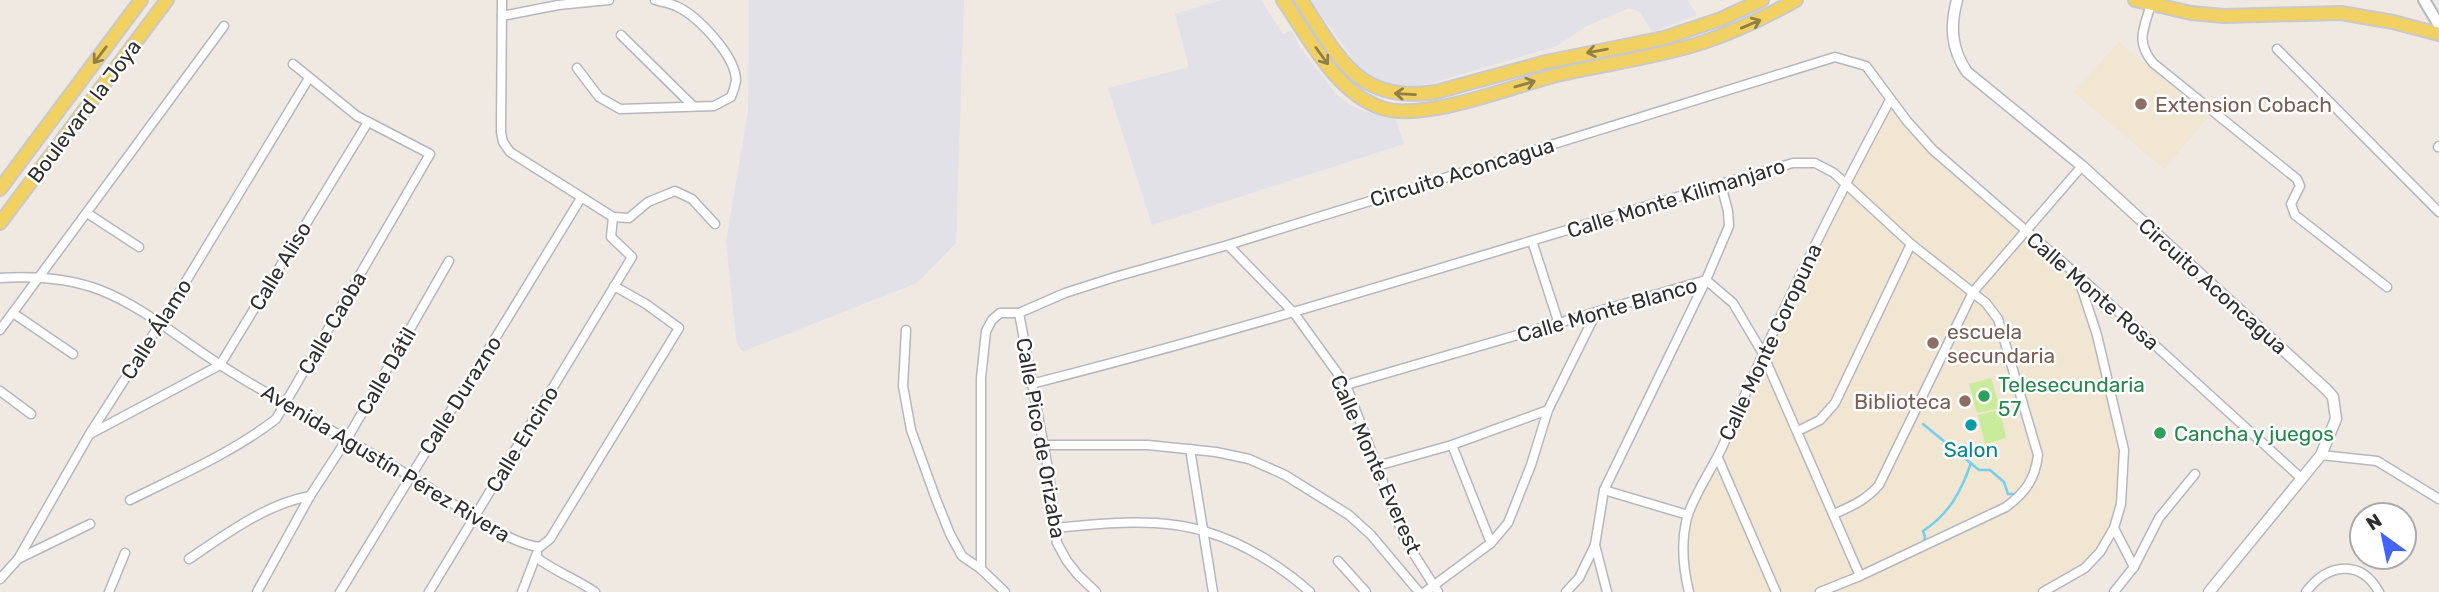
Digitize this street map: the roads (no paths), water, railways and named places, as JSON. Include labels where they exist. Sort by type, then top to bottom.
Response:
[{"type":"main road","name":"Boulevard la Joya","points":[[0,188],[141,0]]},
{"type":"main road","name":"Boulevard la Joya","points":[[0,223],[167,0]]},
{"type":"main road","points":[[1283,0],[1333,72],[1360,98],[1383,109],[1408,111],[1442,106],[1553,76],[1670,52],[1759,21],[1796,0]]},
{"type":"main road","points":[[1301,0],[1343,63],[1359,78],[1393,93],[1412,95],[1436,92],[1584,53],[1664,38],[1721,19],[1762,0]]},
{"type":"main road","points":[[2134,0],[2191,13],[2224,16],[2342,13],[2439,34]]},
{"type":"main road","points":[[2424,0],[2439,25]]},
{"type":"street","points":[[502,0],[500,132],[510,152],[613,217],[629,218],[648,202],[675,191],[692,199],[715,224]]},
{"type":"street","points":[[502,16],[558,5],[609,0]]},
{"type":"street","points":[[577,68],[599,97],[620,109],[714,106],[731,97],[736,82],[734,70],[721,45],[702,24],[678,6],[655,0]]},
{"type":"street","name":"Circuito Aconcagua","points":[[1957,0],[1952,26],[1953,40],[1959,61],[1967,72],[2082,166],[2333,397],[2336,419],[2321,455],[2209,592]]},
{"type":"street","points":[[2151,4],[2141,41],[2145,54],[2153,64],[2297,179],[2300,186],[2291,204],[2295,215],[2387,287]]},
{"type":"street","points":[[0,330],[224,26]]},
{"type":"street","points":[[621,35],[693,106]]},
{"type":"street","points":[[2277,49],[2439,212]]},
{"type":"street","name":"Circuito Aconcagua","points":[[981,569],[981,378],[986,331],[1000,313],[1019,313],[1065,293],[1835,57],[1866,65],[1890,100]]},
{"type":"street","points":[[293,64],[368,122]]},
{"type":"street","name":"Calle Álamo","points":[[0,579],[18,559],[89,435],[160,324],[309,78]]},
{"type":"street","name":"Calle Monte Coropuna","points":[[1689,592],[1683,560],[1688,515],[1718,458],[1762,352],[1890,100]]},
{"type":"street","name":"Calle Monte Rosa","points":[[1890,100],[1933,150],[2078,276],[2301,478]]},
{"type":"street","name":"Calle Caoba","points":[[130,500],[255,435],[276,419],[430,154],[368,122]]},
{"type":"street","name":"Calle Aliso","points":[[220,365],[368,122]]},
{"type":"street","name":"Calle Monte Kilimanjaro","points":[[1031,384],[1294,313],[1803,162],[1824,166],[1846,183],[1910,244],[1986,303],[1998,319],[2038,455],[2031,484],[2007,507],[1820,592]]},
{"type":"street","points":[[1834,514],[1870,496],[1879,485],[1973,292],[2082,166]]},
{"type":"street","points":[[1566,592],[1579,578],[1595,545],[1604,490],[1706,281],[1728,226],[1728,211],[1721,185]]},
{"type":"street","name":"Calle Durazno","points":[[340,592],[581,198]]},
{"type":"street","points":[[87,213],[139,247]]},
{"type":"street","name":"Calle Encino","points":[[429,592],[632,257],[611,237],[613,217]]},
{"type":"street","points":[[1532,241],[1559,324]]},
{"type":"street","points":[[1798,431],[1819,420],[1835,403],[1910,244]]},
{"type":"street","name":"Calle Monte Everest","points":[[1228,245],[1294,313],[1346,385],[1405,540],[1436,589]]},
{"type":"street","name":"Calle Dátil","points":[[260,591],[310,496],[347,439],[449,261]]},
{"type":"street","points":[[2043,592],[2085,568],[2100,552],[2114,528],[2121,504],[2124,450],[2097,335],[2078,276]]},
{"type":"street","name":"Avenida Agustín Pérez Rivera","points":[[0,278],[40,278],[73,282],[100,290],[160,324],[220,365],[475,516],[525,545],[540,547]]},
{"type":"street","name":"Calle Monte Blanco","points":[[1346,385],[1706,281],[1733,303],[1762,352],[1860,576]]},
{"type":"street","points":[[522,592],[540,547],[550,539],[679,328],[646,304],[614,286]]},
{"type":"street","points":[[13,313],[73,354]]},
{"type":"street","name":"Calle Pico de Orizaba","points":[[1019,313],[1043,445],[1057,543],[1067,561],[1096,592]]},
{"type":"street","points":[[1425,592],[1436,589],[1491,543],[1508,523],[1548,410],[1596,313]]},
{"type":"street","points":[[906,330],[903,386],[911,430],[950,534],[962,556],[981,569],[1005,592]]},
{"type":"street","points":[[89,435],[220,365]]},
{"type":"street","points":[[0,391],[30,414]]},
{"type":"street","points":[[1377,466],[1452,446],[1548,410]]},
{"type":"street","points":[[1043,445],[1098,443],[1190,449],[1249,459],[1285,475],[1349,515],[1371,535],[1419,592]]},
{"type":"street","points":[[1452,446],[1491,543]]},
{"type":"street","points":[[1190,449],[1213,592]]},
{"type":"street","points":[[2321,455],[2377,461],[2439,499]]},
{"type":"street","points":[[1718,458],[1776,592]]},
{"type":"street","points":[[2114,592],[2134,567],[2159,518],[2195,474]]},
{"type":"street","points":[[1604,490],[1688,515]]},
{"type":"street","points":[[189,559],[255,518],[294,499],[310,496]]},
{"type":"street","points":[[18,559],[90,524]]},
{"type":"street","points":[[1055,528],[1122,524],[1182,527],[1203,531],[1219,536],[1275,566],[1310,592]]},
{"type":"street","points":[[2114,528],[2134,567]]},
{"type":"street","points":[[1595,545],[1607,592]]},
{"type":"street","points":[[109,592],[125,553]]},
{"type":"street","points":[[536,557],[552,570],[595,592]]},
{"type":"street","points":[[1338,561],[1366,592]]},
{"type":"street","points":[[2306,592],[2326,573],[2340,569],[2363,573],[2379,592]]},
{"type":"waterway","points":[[1923,424],[1979,470],[1990,470],[2004,482],[2008,494],[2015,494]]},
{"type":"waterway","points":[[1924,542],[1923,531],[1953,502],[1971,463]]},
{"type":"place","name":"Extension Cobach","points":[[2141,104]]},
{"type":"place","name":"escuela secundaria","points":[[1933,343]]},
{"type":"place","name":"Telesecundaria 57","points":[[1984,396]]},
{"type":"place","name":"Biblioteca","points":[[1965,401]]},
{"type":"place","name":"Salon","points":[[1971,425]]},
{"type":"place","name":"Cancha y juegos","points":[[2160,433]]}]
